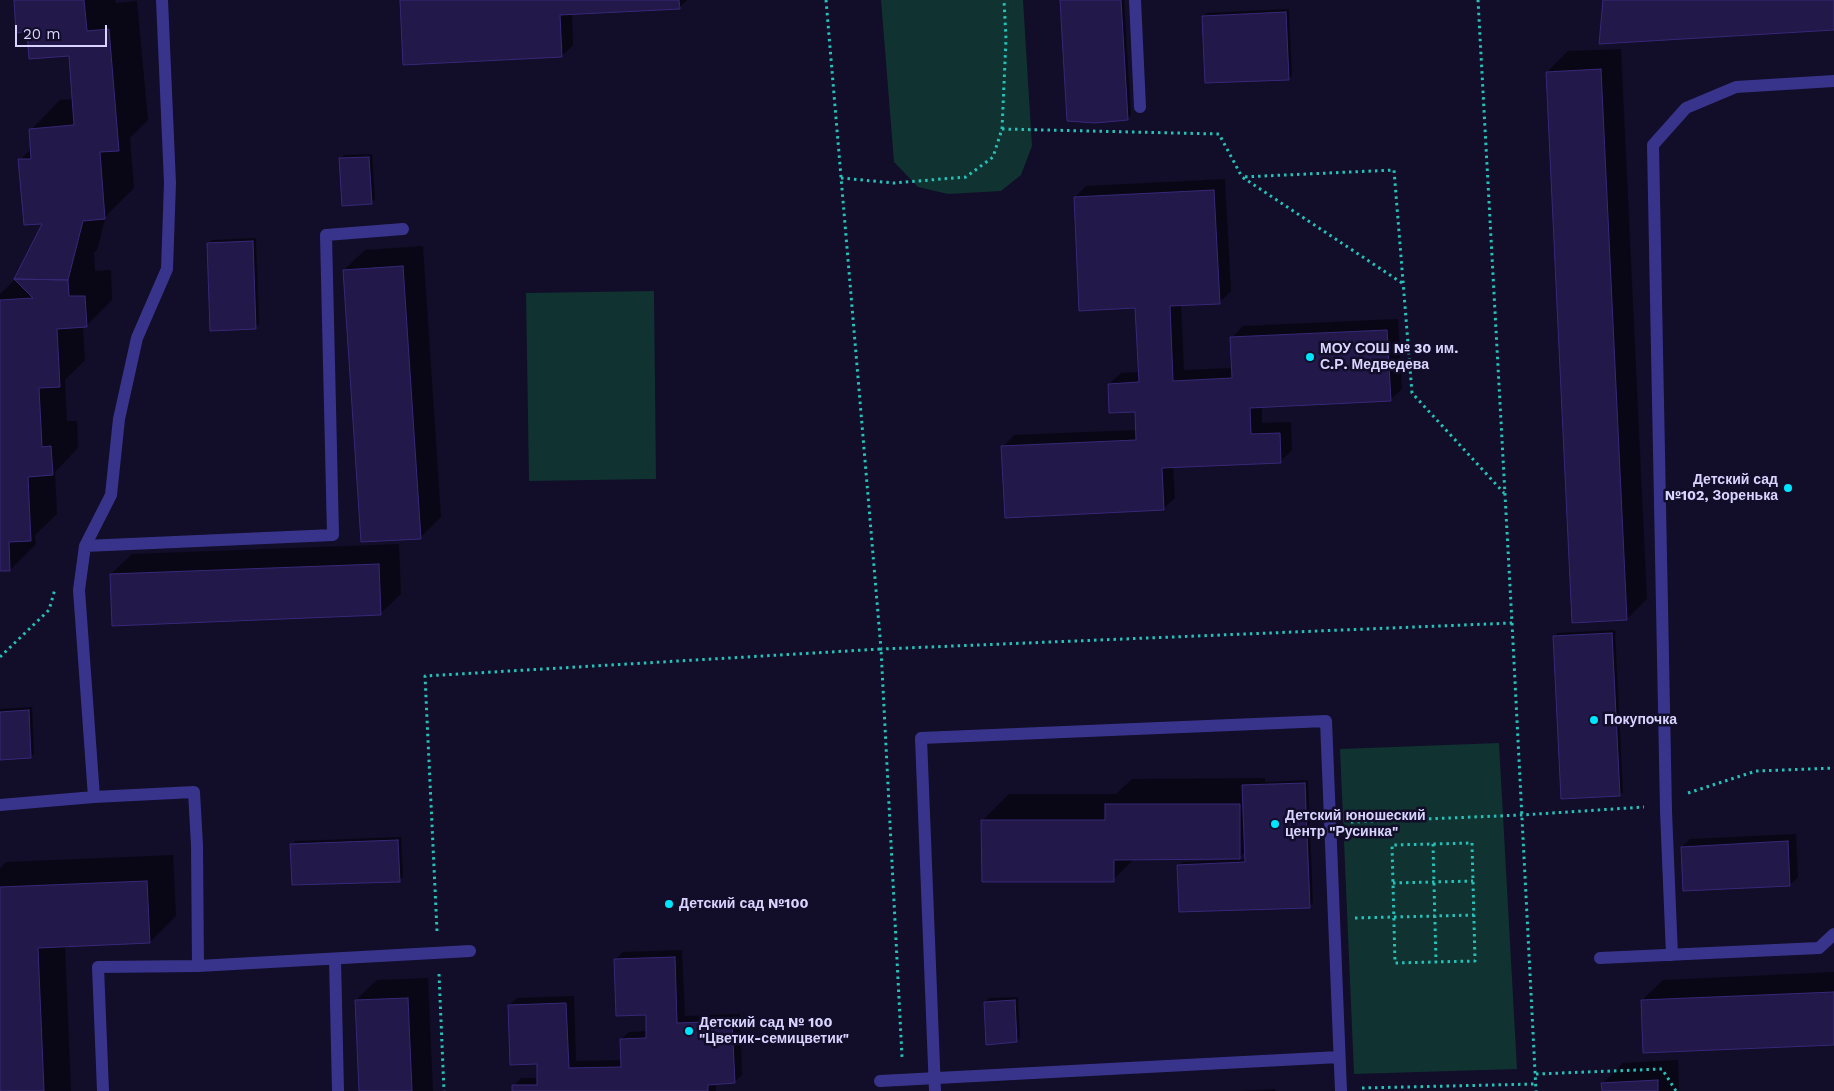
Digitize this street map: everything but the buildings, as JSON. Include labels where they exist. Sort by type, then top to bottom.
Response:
[{"type":"lane","points":[[94,797],[79,590],[85,546],[111,495],[119,419],[137,338],[167,270],[170,183],[162,0]]},
{"type":"lane","points":[[1135,0],[1140,107]]},
{"type":"lane","points":[[1672,955],[1666,811],[1653,145],[1686,108],[1736,87],[1834,81]]},
{"type":"lane","points":[[85,546],[332,535],[326,235],[403,229]]},
{"type":"lane","points":[[935,1091],[921,738],[1326,721],[1341,1090]]},
{"type":"lane","points":[[0,805],[94,797],[194,792],[197,845],[198,966]]},
{"type":"lane","points":[[1600,958],[1820,948],[1834,934]]},
{"type":"lane","points":[[103,1091],[98,967],[198,966],[470,951]]},
{"type":"lane","points":[[334,959],[338,1091]]},
{"type":"lane","points":[[880,1081],[1339,1057]]},
{"type":"path","points":[[826,0],[881,649],[904,1079]]},
{"type":"path","points":[[841,178],[894,183],[966,177],[993,157],[1002,129],[1006,39],[1004,0]]},
{"type":"path","points":[[1478,0],[1536,1091]]},
{"type":"path","points":[[1002,129],[1219,134],[1242,177],[1402,284]]},
{"type":"path","points":[[1242,177],[1394,170],[1412,393],[1505,493]]},
{"type":"path","points":[[444,1091],[425,676],[881,649],[1512,623]]},
{"type":"path","points":[[1344,822],[1522,815]]},
{"type":"path","points":[[1472,843],[1475,961],[1395,963],[1392,845],[1433,844],[1472,843]]},
{"type":"path","points":[[1433,844],[1436,962]]},
{"type":"path","points":[[1393,882],[1473,881]]},
{"type":"path","points":[[1334,918],[1474,915]]},
{"type":"path","points":[[1536,1074],[1662,1069],[1676,1091]]},
{"type":"path","points":[[1341,1090],[1536,1084]]},
{"type":"green space","points":[[881,0],[1023,0],[1032,146],[1021,175],[1001,191],[948,194],[918,187],[894,162]]},
{"type":"green space","points":[[654,291],[656,479],[529,481],[526,293]]},
{"type":"green space","points":[[1499,743],[1517,1069],[1354,1074],[1340,749]]},
{"type":"place","name":"МОУ СОШ № 30 им. С.Р. Медведева","points":[[1310,357]]},
{"type":"place","name":"Детский сад №102, Зоренька","points":[[1788,488]]},
{"type":"place","name":"Покупочка","points":[[1594,720]]},
{"type":"place","name":"Детский юношеский центр \"Русинка\"","points":[[1275,824]]},
{"type":"place","name":"Детский сад №100","points":[[669,904]]},
{"type":"place","name":"Детский сад № 100 \"Цветик-семицветик\"","points":[[689,1031]]}]
